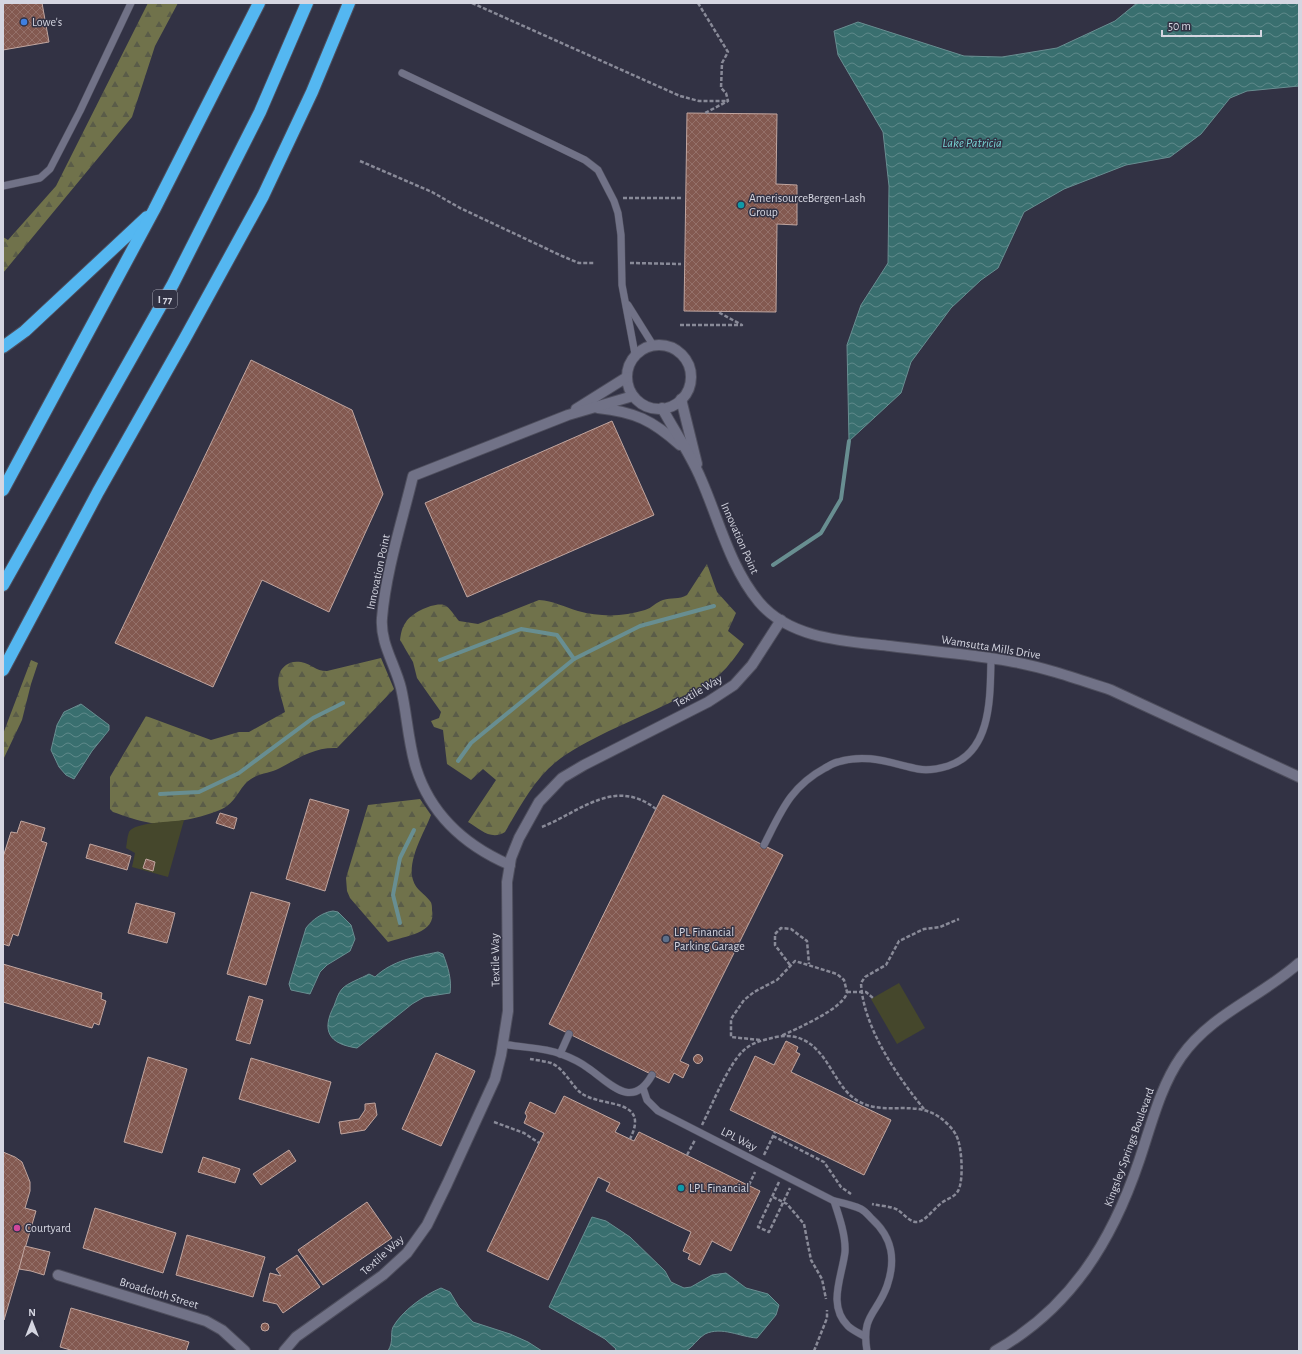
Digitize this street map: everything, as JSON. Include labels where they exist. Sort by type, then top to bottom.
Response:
[{"type":"highway","points":[[3,490],[154,210],[259,3]]},
{"type":"highway","name":"I 77","points":[[3,585],[173,284],[260,112],[308,3]]},
{"type":"highway","points":[[3,670],[98,492],[263,196],[312,92],[349,3]]},
{"type":"highway","points":[[3,347],[25,331],[154,210]]},
{"type":"street","points":[[663,344],[673,347],[682,354],[688,363],[691,374],[690,385],[681,399],[668,408],[646,406],[633,396],[627,383],[626,377],[629,363],[635,354],[643,348],[653,345],[663,344]]},
{"type":"street","name":"Innovation Point","points":[[568,415],[626,377]]},
{"type":"street","name":"Innovation Point","points":[[510,865],[475,846],[462,836],[435,809],[416,767],[397,674],[382,634],[382,619],[390,571],[413,476],[568,415],[633,396]]},
{"type":"street","name":"Innovation Point","points":[[681,399],[701,478]]},
{"type":"street","points":[[592,408],[617,410],[645,419],[685,450]]},
{"type":"street","name":"Innovation Point","points":[[662,408],[701,478],[737,566],[746,583],[760,603],[781,620]]},
{"type":"street","name":"Textile Way","points":[[284,1351],[296,1337],[320,1318],[383,1275],[407,1253],[427,1226],[495,1079],[503,1044],[508,1010],[507,882],[510,865],[519,838],[529,818],[548,792],[562,778],[584,765],[708,702],[734,685],[752,665],[781,620]]},
{"type":"street","name":"Wamsutta Mills Drive","points":[[781,620],[795,628],[828,638],[991,659],[1039,667],[1111,690],[1299,777]]},
{"type":"street","name":"Kingsley Springs Boulevard","points":[[995,1351],[1027,1330],[1049,1312],[1086,1271],[1102,1246],[1129,1192],[1163,1091],[1181,1056],[1218,1018],[1299,963]]},
{"type":"street","name":"Broadcloth Street","points":[[58,1275],[206,1321],[222,1330],[245,1351]]},
{"type":"lane","points":[[3,186],[40,178],[50,169],[80,111],[131,3]]},
{"type":"lane","points":[[402,73],[585,160],[598,170],[614,201],[618,214],[621,235],[622,285],[635,354]]},
{"type":"lane","points":[[626,301],[653,345]]},
{"type":"lane","points":[[764,845],[787,800],[810,776],[837,762],[862,757],[893,762],[919,770],[936,770],[958,762],[977,744],[987,721],[990,699],[991,659]]},
{"type":"lane","points":[[560,1054],[569,1034]]},
{"type":"lane","points":[[503,1044],[546,1050],[560,1054],[587,1067],[611,1087],[620,1091],[632,1092],[643,1088],[652,1075]]},
{"type":"lane","name":"LPL Way","points":[[643,1088],[647,1100],[658,1111],[834,1200],[861,1210],[880,1226],[889,1240],[892,1261],[887,1286],[868,1321],[864,1336],[867,1351]]},
{"type":"lane","points":[[834,1200],[845,1252],[838,1279],[837,1297],[840,1313],[848,1327],[864,1336]]},
{"type":"path","points":[[472,3],[680,96],[699,101],[728,101]]},
{"type":"path","points":[[698,3],[728,52],[722,63],[721,88],[726,93],[728,101]]},
{"type":"path","points":[[705,113],[728,101]]},
{"type":"path","points":[[360,161],[432,192],[460,208],[562,256],[579,263],[595,262]]},
{"type":"path","points":[[614,201],[627,197],[682,198]]},
{"type":"path","points":[[621,263],[681,264]]},
{"type":"path","points":[[680,325],[742,325],[718,312]]},
{"type":"path","points":[[542,827],[597,799],[614,796],[631,797],[644,800],[656,809]]},
{"type":"path","points":[[924,1110],[895,1072],[885,1054],[867,1013],[862,991],[862,980],[886,965],[899,941],[924,929],[940,927],[959,919]]},
{"type":"path","points":[[790,965],[775,945],[775,934],[781,928],[791,929],[808,941],[809,964]]},
{"type":"path","points":[[765,1040],[731,1037],[731,1019],[747,997],[777,980],[795,961],[809,964],[837,974],[844,980],[847,992],[844,999],[821,1016],[779,1037]]},
{"type":"path","points":[[847,992],[862,991],[869,993],[873,998]]},
{"type":"path","points":[[687,1155],[738,1056],[749,1046],[765,1040],[779,1037],[795,1037],[811,1044],[819,1051],[845,1090],[859,1102],[880,1108],[907,1107],[924,1110],[942,1119],[956,1135],[959,1144],[961,1177],[958,1191],[955,1196],[941,1202],[928,1215],[917,1222],[913,1222],[897,1210],[870,1203]]},
{"type":"path","points":[[524,1058],[550,1063],[559,1069],[585,1095],[627,1108],[634,1118],[635,1124],[635,1129],[630,1139]]},
{"type":"path","points":[[494,1122],[524,1133],[539,1143]]},
{"type":"path","points":[[772,1136],[824,1162],[841,1186],[856,1197]]},
{"type":"path","points":[[783,1175],[758,1227],[769,1232],[794,1180]]},
{"type":"path","points":[[772,1197],[783,1202],[804,1224],[811,1260],[822,1279],[826,1301]]},
{"type":"path","points":[[814,1351],[826,1318],[827,1307]]},
{"type":"green space","points":[[148,3],[178,3],[155,46],[132,117],[3,273],[3,237],[8,240],[56,186]]},
{"type":"green space","points":[[707,564],[717,592],[736,613],[728,631],[744,644],[726,668],[709,683],[698,689],[587,742],[561,758],[536,783],[505,832],[490,835],[468,822],[496,780],[483,769],[471,780],[447,764],[443,730],[434,727],[431,721],[439,718],[441,712],[417,678],[413,662],[400,640],[403,628],[409,619],[423,609],[440,604],[448,608],[459,621],[478,624],[539,600],[559,604],[578,611],[595,614],[628,614],[647,609],[663,600],[687,595]]},
{"type":"green space","points":[[381,658],[394,689],[337,748],[314,751],[277,770],[254,777],[244,785],[234,800],[227,806],[202,816],[158,824],[136,820],[113,812],[110,809],[110,777],[146,716],[211,740],[239,732],[249,732],[285,712],[278,681],[282,670],[291,662],[301,662],[319,670],[327,671]]},
{"type":"green space","points":[[31,660],[38,663],[22,720],[3,760],[3,734]]},
{"type":"green space","points":[[420,799],[431,815],[414,855],[412,872],[413,880],[416,886],[431,903],[432,918],[429,924],[418,933],[388,942],[350,898],[347,891],[346,878],[368,805]]},
{"type":"shaded area","points":[[184,820],[168,877],[132,867],[135,853],[126,848],[128,834],[132,829],[146,824]]},
{"type":"shaded area","points":[[899,983],[925,1028],[897,1044],[871,999]]},
{"type":"water","name":"Lake Patricia","points":[[1137,3],[1299,3],[1299,86],[1247,91],[1230,98],[1201,134],[1170,157],[1126,165],[1064,189],[1024,212],[998,268],[981,280],[951,308],[911,362],[901,393],[849,441],[847,345],[861,305],[888,263],[889,186],[883,132],[838,55],[834,31],[858,22],[964,56],[1002,57],[1057,48],[1115,21]]},
{"type":"water","points":[[81,704],[109,725],[109,730],[92,751],[74,779],[66,775],[59,767],[51,750],[57,725],[64,712]]},
{"type":"water","points":[[333,911],[338,912],[351,925],[355,939],[350,951],[327,965],[320,972],[310,994],[291,990],[289,984],[306,928],[318,917]]},
{"type":"water","points":[[438,952],[443,954],[448,969],[450,978],[450,993],[424,997],[412,1004],[357,1048],[347,1046],[334,1040],[330,1035],[328,1023],[338,995],[344,987],[369,974],[375,977],[389,967],[405,960]]},
{"type":"water","points":[[592,1217],[606,1221],[630,1237],[665,1271],[671,1282],[684,1288],[691,1287],[712,1275],[726,1273],[746,1288],[768,1294],[779,1305],[776,1315],[757,1338],[718,1331],[705,1334],[686,1351],[615,1351],[616,1349],[605,1339],[549,1307]]},
{"type":"water","points":[[441,1288],[450,1292],[459,1307],[473,1322],[510,1334],[528,1342],[542,1351],[388,1351],[391,1344],[393,1327],[402,1315],[414,1304]]},
{"type":"building","name":"Lowe's","points":[[3,3],[42,3],[49,42],[3,50]]},
{"type":"building","name":"AmerisourceBergen-Lash Group","points":[[687,113],[777,114],[776,184],[797,185],[797,225],[777,224],[776,312],[684,311]]},
{"type":"building","points":[[251,360],[352,410],[383,494],[329,612],[262,580],[213,687],[115,643]]},
{"type":"building","points":[[612,421],[654,515],[467,597],[425,503]]},
{"type":"building","name":"LPL Financial Parking Garage","points":[[663,795],[783,855],[680,1061],[689,1065],[683,1078],[674,1073],[669,1083],[549,1024]]},
{"type":"building","points":[[310,799],[349,810],[325,891],[286,879]]},
{"type":"building","points":[[220,813],[237,818],[234,829],[216,823]]},
{"type":"building","points":[[21,821],[45,828],[41,841],[47,843],[18,936],[13,934],[9,946],[3,944],[3,857],[11,832],[17,833]]},
{"type":"building","points":[[90,844],[131,856],[127,870],[86,858]]},
{"type":"building","points":[[146,859],[155,862],[153,871],[143,868]]},
{"type":"building","points":[[251,892],[290,903],[266,985],[227,974]]},
{"type":"building","points":[[136,903],[175,913],[167,943],[128,933]]},
{"type":"building","points":[[3,964],[102,993],[101,999],[106,1001],[99,1025],[94,1023],[92,1028],[3,1002]]},
{"type":"building","points":[[249,996],[263,1000],[250,1044],[236,1040]]},
{"type":"building","points":[[786,1041],[798,1047],[796,1052],[800,1054],[791,1072],[891,1120],[864,1175],[730,1110],[755,1056],[774,1065]]},
{"type":"building","points":[[436,1053],[475,1071],[441,1146],[402,1129]]},
{"type":"building","points":[[698,1054],[703,1059],[698,1064],[693,1059]]},
{"type":"building","points":[[148,1057],[187,1069],[162,1153],[124,1142]]},
{"type":"building","points":[[251,1058],[331,1082],[319,1123],[239,1099]]},
{"type":"building","name":"LPL Financial","points":[[564,1096],[620,1123],[615,1132],[634,1141],[639,1132],[760,1191],[731,1251],[712,1241],[700,1265],[688,1259],[690,1254],[683,1251],[691,1232],[606,1191],[610,1183],[598,1177],[548,1280],[487,1251],[544,1133],[524,1123],[527,1116],[525,1113],[530,1102],[555,1114]]},
{"type":"building","points":[[375,1103],[377,1115],[365,1130],[341,1134],[339,1122],[359,1119],[365,1110],[365,1104]]},
{"type":"building","points":[[289,1150],[296,1161],[261,1185],[253,1174]]},
{"type":"building","name":"Courtyard","points":[[3,1152],[22,1162],[30,1182],[30,1191],[25,1208],[36,1211],[4,1320]]},
{"type":"building","points":[[203,1157],[240,1169],[235,1183],[198,1172]]},
{"type":"building","points":[[367,1202],[392,1238],[323,1285],[298,1250]]},
{"type":"building","points":[[95,1208],[176,1233],[163,1273],[83,1248]]},
{"type":"building","points":[[187,1235],[265,1257],[253,1297],[176,1275]]},
{"type":"building","points":[[25,1246],[50,1252],[44,1275],[19,1269]]},
{"type":"building","points":[[297,1255],[320,1287],[283,1313],[277,1304],[263,1301],[270,1273],[281,1276],[276,1269]]},
{"type":"building","points":[[71,1308],[189,1342],[186,1351],[74,1351],[60,1347]]},
{"type":"building","points":[[263,1323],[267,1323],[269,1327],[267,1331],[263,1331],[261,1329],[261,1325]]},
{"type":"waterway","points":[[773,565],[821,533],[841,499],[849,441]]},
{"type":"waterway","points":[[458,761],[471,743],[574,659],[640,626],[714,606]]},
{"type":"waterway","points":[[440,660],[521,629],[557,635],[574,659]]},
{"type":"waterway","points":[[160,794],[199,792],[239,773],[313,718],[343,703]]},
{"type":"waterway","points":[[400,923],[393,895],[400,858],[414,830]]},
{"type":"place","name":"Lowe's","points":[[24,22]]},
{"type":"place","name":"AmerisourceBergen-Lash Group","points":[[741,205]]},
{"type":"place","name":"LPL Financial Parking Garage","points":[[666,939]]},
{"type":"place","name":"LPL Financial","points":[[681,1188]]},
{"type":"place","name":"Courtyard","points":[[17,1228]]}]
